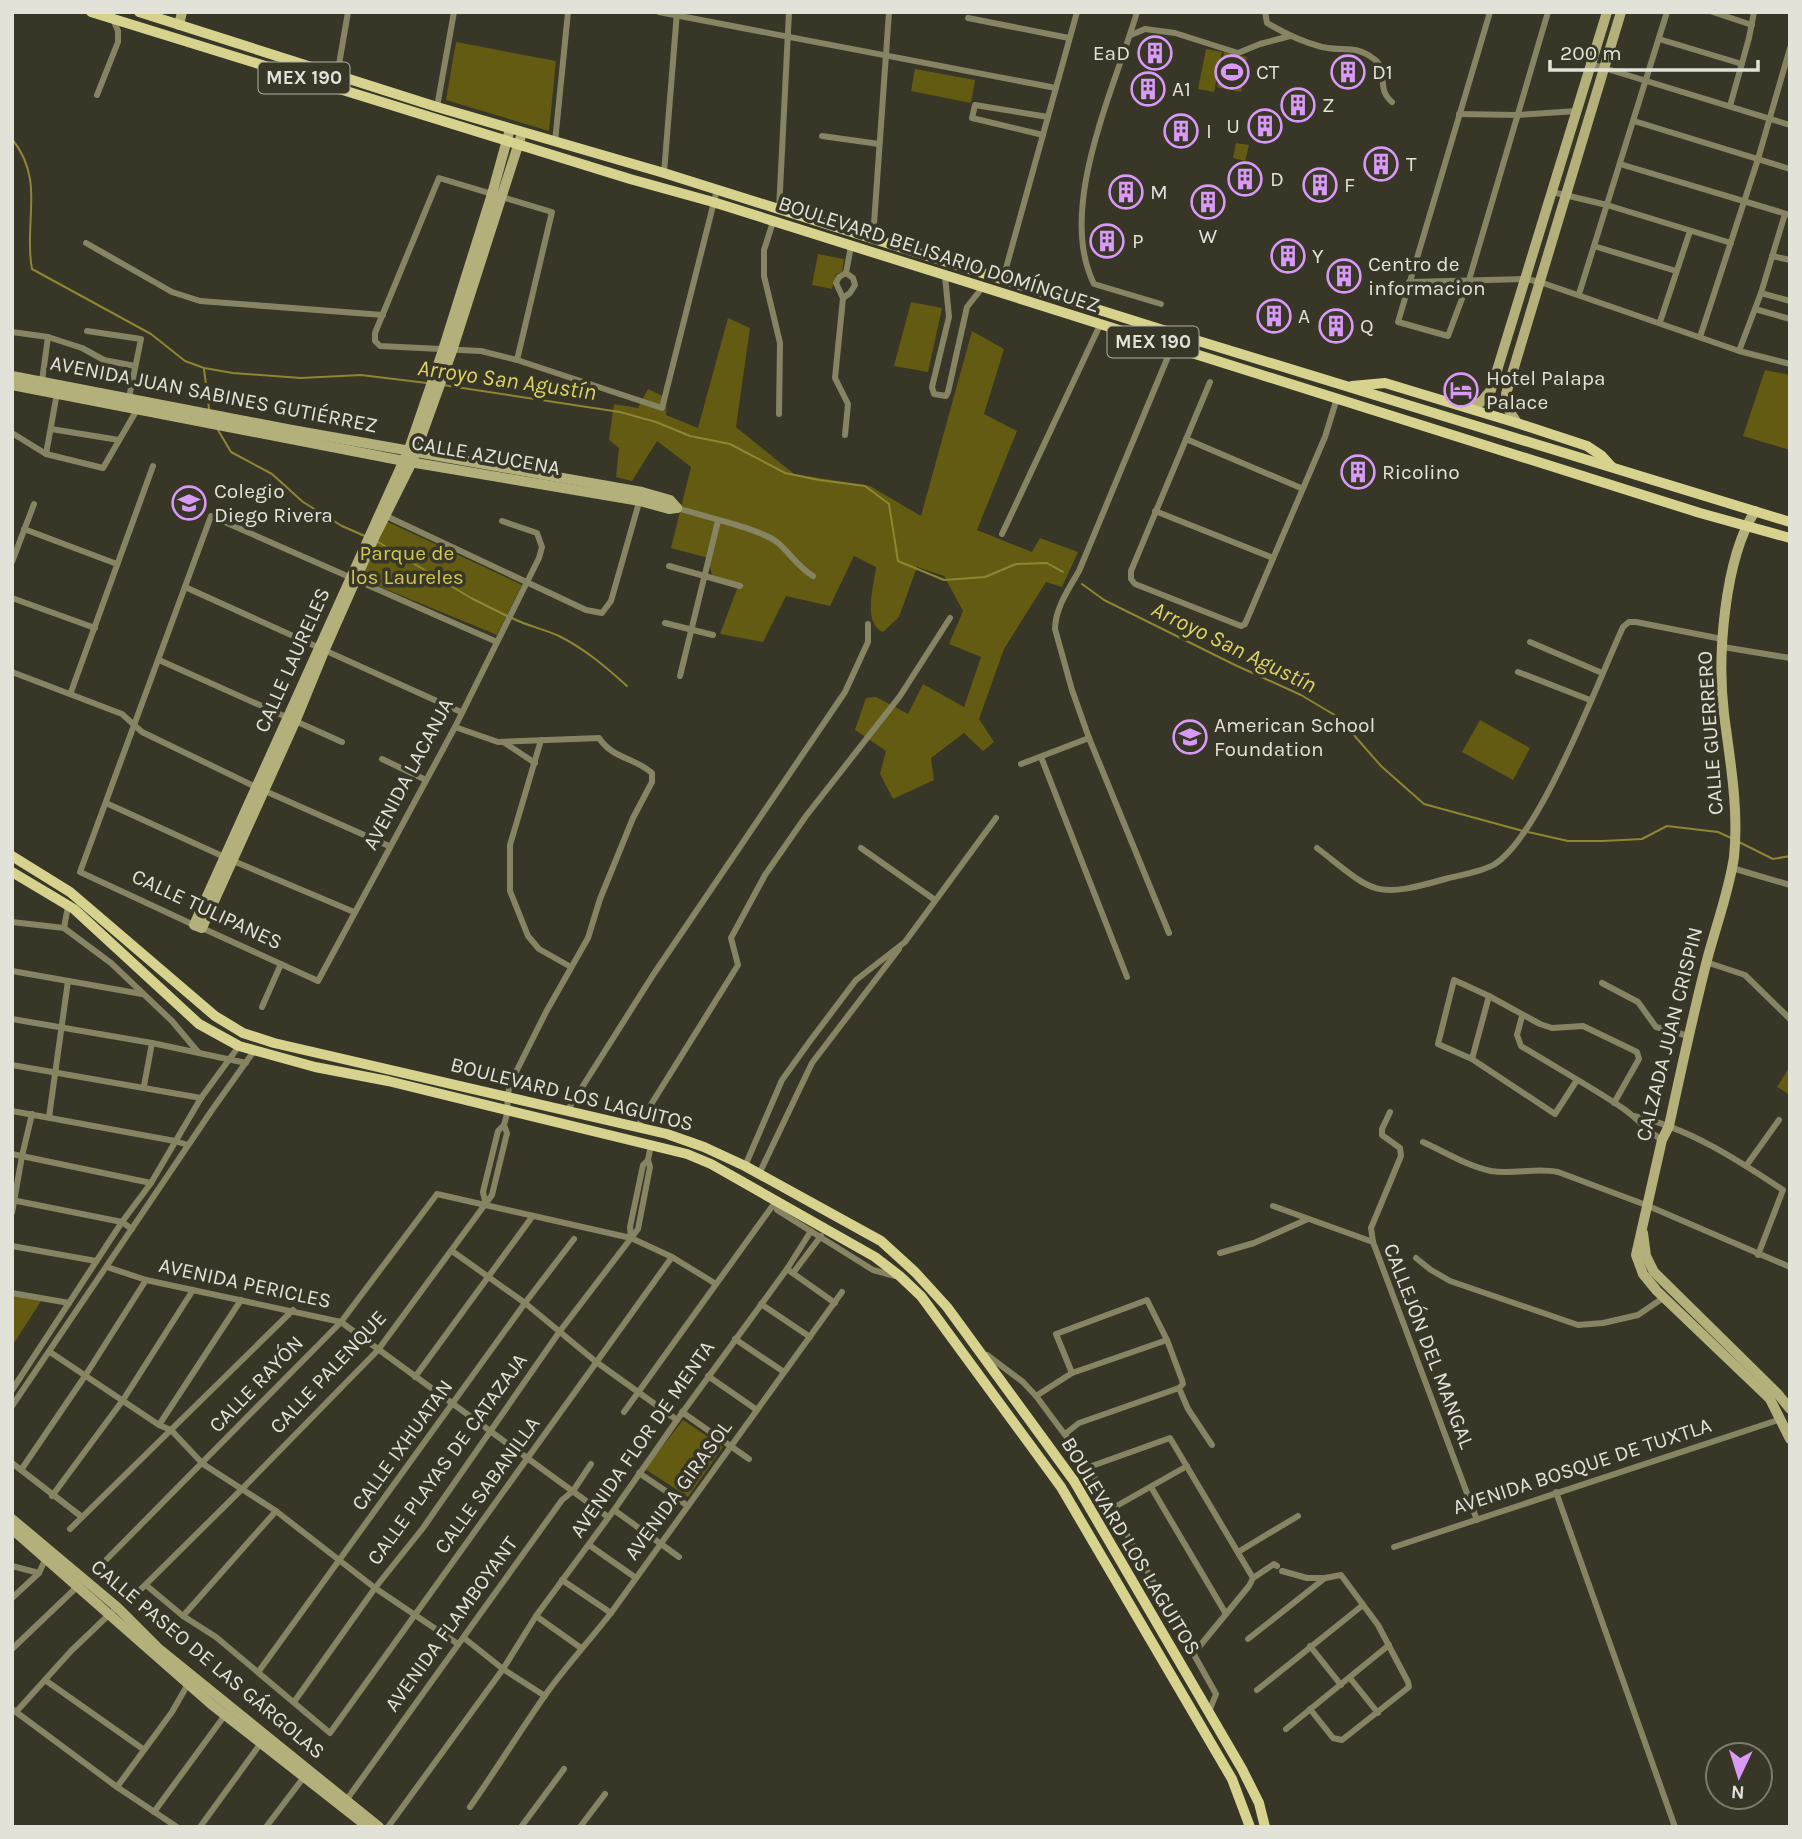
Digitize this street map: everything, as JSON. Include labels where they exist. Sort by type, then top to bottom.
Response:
[{"type":"main road","name":"MEX 190","points":[[91,12],[110,15],[508,134]]},
{"type":"main road","name":"MEX 190","points":[[139,12],[437,107],[519,138]]},
{"type":"main road","name":"BOULEVARD BELISARIO DOMÍNGUEZ","points":[[519,138],[555,142],[664,173],[1790,522]]},
{"type":"main road","name":"BOULEVARD BELISARIO DOMÍNGUEZ","points":[[519,138],[773,222],[1172,348],[1790,538]]},
{"type":"main road","points":[[1331,381],[1332,397]]},
{"type":"main road","points":[[1347,386],[1385,383],[1466,407],[1587,446],[1612,467]]},
{"type":"main road","name":"BOULEVARD LOS LAGUITOS","points":[[12,856],[70,892],[215,1016],[243,1032],[274,1043],[667,1134],[745,1166],[881,1241],[939,1298],[1074,1481],[1209,1712],[1259,1803],[1265,1827]]},
{"type":"main road","name":"BOULEVARD LOS LAGUITOS","points":[[12,872],[68,906],[199,1024],[239,1046],[687,1154],[711,1164],[875,1257],[901,1277],[940,1320],[1061,1488],[1232,1779],[1251,1827]]},
{"type":"main road","points":[[143,974],[157,966]]},
{"type":"main road","points":[[1151,1639],[1163,1633]]},
{"type":"street","points":[[179,25],[181,12]]},
{"type":"street","points":[[337,76],[348,12]]},
{"type":"street","points":[[437,107],[454,12]]},
{"type":"street","points":[[555,142],[568,12]]},
{"type":"street","points":[[659,12],[1056,88]]},
{"type":"street","points":[[779,210],[789,12]]},
{"type":"street","points":[[873,238],[889,12]]},
{"type":"street","points":[[1003,279],[1077,12]]},
{"type":"street","points":[[1138,12],[1093,147],[1084,190],[1082,247],[1088,273],[1094,284],[1161,304]]},
{"type":"street","points":[[1265,12],[1266,23],[1307,43],[1331,48],[1356,48],[1376,60],[1381,67],[1382,90],[1392,102]]},
{"type":"street","points":[[1490,12],[1398,322],[1448,336],[1469,280],[1548,12]]},
{"type":"street","points":[[1466,407],[1481,402],[1491,390],[1607,12]]},
{"type":"street","points":[[1517,423],[1508,409],[1506,394],[1621,12]]},
{"type":"street","points":[[1579,294],[1667,12]]},
{"type":"street","points":[[1713,12],[1752,26]]},
{"type":"street","points":[[1730,106],[1754,12]]},
{"type":"street","points":[[664,173],[677,14]]},
{"type":"street","points":[[97,95],[118,42],[119,35],[110,15]]},
{"type":"street","points":[[968,18],[1069,38]]},
{"type":"street","points":[[1131,34],[1145,30],[1175,33],[1238,53],[1292,36]]},
{"type":"street","points":[[1659,39],[1742,64]]},
{"type":"street","points":[[1700,337],[1758,159],[1790,47]]},
{"type":"street","points":[[1591,64],[1790,125]]},
{"type":"street","points":[[1782,76],[1790,78]]},
{"type":"street","points":[[1043,135],[972,118],[975,105],[1048,117]]},
{"type":"street","points":[[1005,126],[1008,111]]},
{"type":"street","points":[[1459,114],[1517,115],[1577,111]]},
{"type":"street","points":[[1634,121],[1790,169]]},
{"type":"street","points":[[496,196],[508,134]]},
{"type":"street","points":[[822,136],[879,144]]},
{"type":"street","points":[[198,927],[353,578],[413,450],[496,196],[519,138]]},
{"type":"street","points":[[1620,164],[1787,214],[1740,351]]},
{"type":"street","points":[[517,359],[552,212],[439,178],[375,333],[375,341],[380,346],[481,351],[517,359],[662,408],[717,190]]},
{"type":"street","points":[[1552,191],[1731,243]]},
{"type":"street","points":[[773,222],[764,250],[764,276],[780,343],[779,414]]},
{"type":"street","points":[[1660,322],[1690,231]]},
{"type":"street","points":[[86,243],[173,292],[200,301],[383,315]]},
{"type":"street","points":[[845,435],[848,404],[835,378],[843,298],[836,283],[839,277],[846,273],[851,246]]},
{"type":"street","points":[[1594,246],[1676,271]]},
{"type":"street","points":[[1772,256],[1790,260]]},
{"type":"street","points":[[843,298],[855,285],[853,278],[846,273]]},
{"type":"street","points":[[945,276],[949,317],[932,387],[937,396],[946,396],[948,392],[967,307],[982,288]]},
{"type":"street","points":[[1409,282],[1526,279],[1579,294],[1740,351],[1790,365]]},
{"type":"street","points":[[1761,293],[1790,301]]},
{"type":"street","points":[[1755,309],[1790,319]]},
{"type":"street","points":[[1002,534],[1100,325]]},
{"type":"street","points":[[87,331],[141,340],[130,398]]},
{"type":"street","points":[[12,332],[48,337],[82,348],[104,359],[135,366]]},
{"type":"street","points":[[42,381],[48,337]]},
{"type":"street","points":[[1169,933],[1089,738],[1072,690],[1055,622],[1172,348]]},
{"type":"street","name":"AVENIDA JUAN SABINES GUTIÉRREZ","points":[[12,376],[29,383],[42,381],[130,398],[166,409],[206,412],[253,426],[292,429],[413,450],[641,496]]},
{"type":"street","points":[[1210,382],[1155,511],[1131,571],[1131,579],[1135,584],[1241,626],[1245,624],[1301,488],[1325,438],[1332,397]]},
{"type":"street","points":[[12,385],[29,383],[57,393],[138,408],[166,409],[211,423],[253,426]]},
{"type":"street","points":[[46,454],[57,393]]},
{"type":"street","points":[[12,433],[46,454],[103,468],[138,408]]},
{"type":"street","name":"CALLE AZUCENA","points":[[253,426],[408,461],[670,500],[677,508]]},
{"type":"street","points":[[51,429],[118,440]]},
{"type":"street","points":[[1186,439],[1301,488]]},
{"type":"street","points":[[71,692],[153,466]]},
{"type":"street","points":[[383,515],[586,610],[602,613],[611,601],[641,496]]},
{"type":"street","points":[[12,562],[34,504]]},
{"type":"street","points":[[677,508],[763,535],[776,542],[803,570],[813,576]]},
{"type":"street","points":[[1155,511],[1273,558]]},
{"type":"street","name":"CALLE GUERRERO","points":[[1734,854],[1731,764],[1723,710],[1722,643],[1732,570],[1745,526],[1755,511]]},
{"type":"street","points":[[354,912],[228,859],[106,803],[211,516],[496,642]]},
{"type":"street","name":"AVENIDA LACANJA","points":[[318,981],[455,727],[542,547],[537,533],[502,521]]},
{"type":"street","points":[[680,676],[718,521]]},
{"type":"street","points":[[24,530],[117,565]]},
{"type":"street","points":[[669,566],[740,586]]},
{"type":"street","points":[[186,587],[461,712]]},
{"type":"street","points":[[12,598],[95,628]]},
{"type":"street","points":[[637,1127],[738,965],[731,938],[765,875],[806,816],[900,696],[950,618]]},
{"type":"street","points":[[1317,848],[1364,884],[1388,892],[1417,888],[1494,865],[1518,840],[1551,785],[1623,627],[1629,622],[1790,658]]},
{"type":"street","points":[[665,623],[713,635]]},
{"type":"street","points":[[567,1111],[653,975],[845,692],[868,642],[868,624]]},
{"type":"street","points":[[1530,642],[1602,673]]},
{"type":"street","points":[[159,660],[342,742]]},
{"type":"street","points":[[12,671],[122,714],[142,732],[389,846]]},
{"type":"street","points":[[1518,672],[1590,700]]},
{"type":"street","points":[[455,727],[505,743],[599,738],[610,752],[644,766],[652,773],[652,782],[633,818],[600,898],[588,938],[529,1044],[507,1097],[508,1110],[504,1125],[498,1131],[483,1192],[486,1205],[631,1238],[671,1257],[716,1284]]},
{"type":"street","points":[[1021,764],[1089,738]]},
{"type":"street","points":[[541,740],[510,845],[510,891],[528,936],[539,949],[571,967]]},
{"type":"street","points":[[505,743],[535,763]]},
{"type":"street","points":[[1041,757],[1127,977]]},
{"type":"street","points":[[382,759],[426,780]]},
{"type":"street","name":"CALLE TULIPANES","points":[[106,803],[80,872],[318,981]]},
{"type":"street","points":[[759,1174],[812,1063],[996,818]]},
{"type":"street","points":[[861,848],[934,900]]},
{"type":"street","name":"CALZADA JUAN CRISPIN","points":[[1734,854],[1706,962],[1669,1126],[1662,1140],[1646,1205],[1636,1255],[1643,1274],[1663,1298],[1770,1399],[1790,1439]]},
{"type":"street","points":[[1732,868],[1790,885]]},
{"type":"street","points":[[64,929],[68,906]]},
{"type":"street","points":[[12,922],[64,929],[111,962],[172,1021],[198,1052]]},
{"type":"street","points":[[745,1166],[782,1080],[856,980],[905,942]]},
{"type":"street","points":[[1706,962],[1745,975],[1790,1019]]},
{"type":"street","points":[[262,1007],[281,964]]},
{"type":"street","points":[[12,971],[144,995]]},
{"type":"street","points":[[1577,1080],[1555,1114],[1472,1059],[1438,1044],[1454,980],[1489,996],[1522,1016],[1552,1028],[1583,1026],[1637,1052],[1639,1059],[1614,1102]]},
{"type":"street","points":[[49,1118],[68,981]]},
{"type":"street","points":[[1602,983],[1638,1002],[1656,1027],[1689,1036]]},
{"type":"street","points":[[1472,1059],[1489,996]]},
{"type":"street","points":[[1522,1016],[1517,1035],[1521,1046],[1614,1102],[1633,1116],[1645,1130],[1662,1140]]},
{"type":"street","points":[[12,1019],[152,1043],[246,1063]]},
{"type":"street","points":[[144,1086],[152,1043]]},
{"type":"street","points":[[12,1390],[122,1222],[151,1183],[201,1098],[239,1046]]},
{"type":"street","points":[[12,1406],[254,1051]]},
{"type":"street","points":[[12,1065],[201,1098]]},
{"type":"street","points":[[12,1111],[175,1140],[188,1145]]},
{"type":"street","points":[[1373,1242],[1371,1228],[1401,1156],[1400,1148],[1382,1136],[1382,1129],[1390,1111]]},
{"type":"street","points":[[12,1213],[32,1114]]},
{"type":"street","points":[[1633,1116],[1669,1126],[1746,1166],[1783,1190],[1758,1255]]},
{"type":"street","points":[[1746,1166],[1779,1120]]},
{"type":"street","points":[[1423,1142],[1471,1165],[1492,1171],[1546,1170],[1646,1205],[1790,1267]]},
{"type":"street","points":[[631,1238],[630,1227],[635,1202],[643,1165],[648,1160],[651,1145]]},
{"type":"street","points":[[12,1154],[151,1183]]},
{"type":"street","name":"CALLE RAYÓN","points":[[107,1559],[341,1322],[438,1194],[486,1205]]},
{"type":"street","points":[[13,1200],[122,1222],[132,1229]]},
{"type":"street","points":[[776,1201],[777,1210],[873,1270],[901,1277]]},
{"type":"street","points":[[624,1412],[776,1201]]},
{"type":"street","name":"CALLE PALENQUE","points":[[130,1600],[377,1350],[486,1205]]},
{"type":"street","name":"CALLEJÓN DEL MANGAL","points":[[1273,1206],[1373,1242],[1476,1520]]},
{"type":"street","points":[[415,1377],[532,1217]]},
{"type":"street","points":[[1220,1253],[1254,1243],[1308,1219]]},
{"type":"street","name":"CALZADA JUAN CRISPIN","points":[[1642,1225],[1643,1242],[1654,1272],[1790,1409]]},
{"type":"street","name":"AVENIDA FLOR DE MENTA","points":[[790,1271],[811,1231]]},
{"type":"street","name":"AVENIDA FLOR DE MENTA","points":[[388,1827],[503,1669],[536,1616],[735,1339],[761,1304],[821,1236]]},
{"type":"street","name":"CALLE PLAYAS DE CATAZAJA","points":[[294,1702],[375,1587],[423,1528],[560,1331],[631,1238]]},
{"type":"street","name":"CALLE IXHUATAN","points":[[259,1671],[574,1239]]},
{"type":"street","points":[[12,1246],[96,1261]]},
{"type":"street","points":[[453,1251],[525,1303],[595,1361],[677,1420]]},
{"type":"street","name":"CALLE SABANILLA","points":[[294,1702],[330,1733],[671,1257]]},
{"type":"street","points":[[1416,1258],[1450,1281],[1578,1325],[1603,1323],[1638,1315],[1663,1298]]},
{"type":"street","name":"AVENIDA PERICLES","points":[[107,1267],[146,1280],[341,1322],[608,1517]]},
{"type":"street","points":[[790,1271],[835,1303]]},
{"type":"street","points":[[21,1470],[146,1280]]},
{"type":"street","points":[[80,1286],[89,1292]]},
{"type":"street","points":[[52,1496],[122,1400],[193,1290]]},
{"type":"street","name":"AVENIDA GIRASOL","points":[[470,1807],[545,1696],[580,1648],[591,1639],[611,1613],[842,1292]]},
{"type":"street","points":[[12,1293],[69,1303]]},
{"type":"street","points":[[159,1425],[241,1300]]},
{"type":"street","points":[[1065,1434],[1079,1423],[1179,1388],[1183,1384],[1167,1339],[1147,1300],[1056,1334],[1072,1373]]},
{"type":"street","points":[[761,1304],[810,1337]]},
{"type":"street","points":[[69,1529],[293,1310]]},
{"type":"street","points":[[735,1339],[785,1372]]},
{"type":"street","points":[[1036,1396],[1072,1373],[1167,1339]]},
{"type":"street","points":[[979,1350],[1023,1382],[1089,1467],[1216,1694],[1209,1712]]},
{"type":"street","points":[[50,1352],[159,1425],[171,1430],[202,1464],[276,1511],[375,1587],[458,1644]]},
{"type":"street","points":[[708,1376],[757,1410]]},
{"type":"street","points":[[1179,1388],[1188,1409],[1212,1445]]},
{"type":"street","points":[[682,1412],[749,1459]]},
{"type":"street","name":"AVENIDA BOSQUE DE TUXTLA","points":[[1394,1547],[1781,1419]]},
{"type":"street","points":[[1089,1467],[1170,1438],[1253,1578]]},
{"type":"street","points":[[12,1463],[82,1517]]},
{"type":"street","name":"AVENIDA FLAMBOYANT","points":[[344,1804],[562,1500],[573,1490],[591,1464]]},
{"type":"street","points":[[1113,1508],[1187,1466]]},
{"type":"street","points":[[639,1473],[688,1506]]},
{"type":"street","points":[[1151,1487],[1226,1614]]},
{"type":"street","points":[[1556,1492],[1675,1827]]},
{"type":"street","points":[[614,1510],[679,1557]]},
{"type":"street","points":[[183,1616],[276,1511]]},
{"type":"street","points":[[1238,1552],[1298,1516]]},
{"type":"street","name":"CALLE PASEO DE LAS GÁRGOLAS","points":[[12,1519],[81,1583],[109,1615],[188,1684],[304,1777],[319,1784]]},
{"type":"street","name":"CALLE PASEO DE LAS GÁRGOLAS","points":[[12,1529],[46,1560],[117,1606],[159,1649],[368,1827]]},
{"type":"street","points":[[589,1545],[636,1578]]},
{"type":"street","points":[[12,1598],[39,1573],[46,1560]]},
{"type":"street","points":[[12,1566],[39,1573]]},
{"type":"street","points":[[1194,1653],[1253,1578],[1278,1567],[1307,1578],[1341,1575],[1378,1625],[1409,1687],[1339,1741],[1333,1738],[1310,1709]]},
{"type":"street","points":[[1248,1639],[1325,1578]]},
{"type":"street","points":[[562,1580],[611,1613]]},
{"type":"street","points":[[12,1649],[81,1583]]},
{"type":"street","points":[[146,1585],[183,1616],[216,1637],[294,1702]]},
{"type":"street","points":[[1257,1690],[1363,1605]]},
{"type":"street","points":[[117,1606],[14,1710],[117,1787],[177,1827]]},
{"type":"street","points":[[536,1616],[580,1648]]},
{"type":"street","points":[[464,1638],[503,1669],[545,1696]]},
{"type":"street","points":[[1286,1729],[1389,1645]]},
{"type":"street","points":[[1310,1646],[1341,1685]]},
{"type":"street","points":[[1350,1678],[1378,1713]]},
{"type":"street","points":[[45,1680],[143,1749]]},
{"type":"street","points":[[117,1787],[172,1712],[188,1684]]},
{"type":"street","points":[[154,1812],[225,1715]]},
{"type":"street","points":[[201,1827],[261,1743]]},
{"type":"street","points":[[521,1827],[564,1769]]},
{"type":"street","points":[[266,1827],[304,1777]]},
{"type":"street","points":[[580,1827],[605,1794]]},
{"type":"street","name":"CALLE PASEO DE LAS GÁRGOLAS","points":[[344,1804],[379,1827]]},
{"type":"green space","points":[[456,42],[556,61],[549,131],[446,100]]},
{"type":"green space","points":[[1206,49],[1222,52],[1214,92],[1198,89]]},
{"type":"green space","name":"CT","points":[[1224,52],[1247,57],[1241,92],[1217,87]]},
{"type":"green space","points":[[915,69],[975,80],[971,103],[911,91]]},
{"type":"green space","points":[[1236,143],[1249,145],[1245,161],[1233,158]]},
{"type":"green space","points":[[818,254],[844,259],[842,272],[836,274],[832,289],[812,285]]},
{"type":"green space","points":[[911,302],[942,308],[928,372],[894,366]]},
{"type":"green space","points":[[728,318],[750,328],[736,427],[794,474],[870,486],[921,516],[972,331],[1004,349],[984,414],[1017,431],[977,530],[1032,552],[1040,538],[1078,552],[1062,587],[1046,582],[1004,649],[979,719],[994,742],[983,751],[964,733],[931,758],[934,780],[893,799],[880,774],[886,751],[855,730],[866,698],[876,697],[908,714],[923,684],[964,707],[981,657],[949,644],[963,611],[944,576],[917,567],[899,617],[883,632],[873,621],[871,612],[876,567],[854,556],[830,606],[786,596],[763,642],[720,634],[738,586],[712,575],[708,558],[671,548],[691,467],[657,441],[632,481],[616,477],[619,448],[609,440],[614,404],[638,408],[648,389],[667,398],[666,415],[698,428]]},
{"type":"green space","points":[[1765,370],[1790,375],[1790,450],[1743,436]]},
{"type":"green space","name":"Parque de los Laureles","points":[[386,521],[522,585],[497,635],[359,578]]},
{"type":"green space","points":[[1480,720],[1530,748],[1513,780],[1462,752]]},
{"type":"green space","points":[[1790,1066],[1790,1095],[1777,1087]]},
{"type":"green space","points":[[12,1293],[43,1298],[12,1346]]},
{"type":"green space","points":[[683,1420],[723,1447],[688,1497],[645,1469]]},
{"type":"waterway","name":"Arroyo San Agustín","points":[[12,139],[22,155],[31,186],[32,269],[151,334],[185,361],[204,368],[233,373],[301,378],[361,375],[427,383]]},
{"type":"waterway","points":[[204,369],[209,409]]},
{"type":"waterway","name":"Arroyo San Agustín","points":[[443,385],[620,412],[656,422],[690,436],[730,444],[785,473],[865,486],[889,504],[898,561],[944,580],[985,577],[1016,564],[1047,563],[1063,572]]},
{"type":"waterway","points":[[218,430],[231,452],[272,474],[303,502],[342,526],[367,537]]},
{"type":"waterway","points":[[378,542],[471,598],[507,616]]},
{"type":"waterway","name":"Arroyo San Agustín","points":[[1082,584],[1104,600],[1301,695],[1338,717],[1381,766],[1424,804],[1523,831]]},
{"type":"waterway","points":[[512,618],[569,641],[627,686]]},
{"type":"waterway","name":"Arroyo San Agustín","points":[[1528,832],[1568,841],[1603,841],[1642,839],[1667,826],[1718,832],[1731,838]]},
{"type":"waterway","name":"Arroyo San Agustín","points":[[1739,842],[1773,859],[1790,856]]},
{"type":"place","name":"EaD","points":[[1155,53]]},
{"type":"place","name":"CT","points":[[1232,72]]},
{"type":"place","name":"D1","points":[[1348,72]]},
{"type":"place","name":"A1","points":[[1148,89]]},
{"type":"place","name":"Z","points":[[1298,105]]},
{"type":"place","name":"U","points":[[1265,126]]},
{"type":"place","name":"I","points":[[1181,131]]},
{"type":"place","name":"T","points":[[1381,164]]},
{"type":"place","name":"D","points":[[1245,179]]},
{"type":"place","name":"F","points":[[1320,185]]},
{"type":"place","name":"M","points":[[1126,192]]},
{"type":"place","name":"W","points":[[1208,202]]},
{"type":"place","name":"P","points":[[1107,241]]},
{"type":"place","name":"Y","points":[[1288,256]]},
{"type":"place","name":"Centro de informacion","points":[[1344,276]]},
{"type":"place","name":"A","points":[[1274,316]]},
{"type":"place","name":"Q","points":[[1336,326]]},
{"type":"place","name":"Hotel Palapa Palace","points":[[1461,390]]},
{"type":"place","name":"Ricolino","points":[[1358,472]]},
{"type":"place","name":"Colegio Diego Rivera","points":[[189,503]]},
{"type":"place","name":"American School Foundation","points":[[1190,737]]}]
